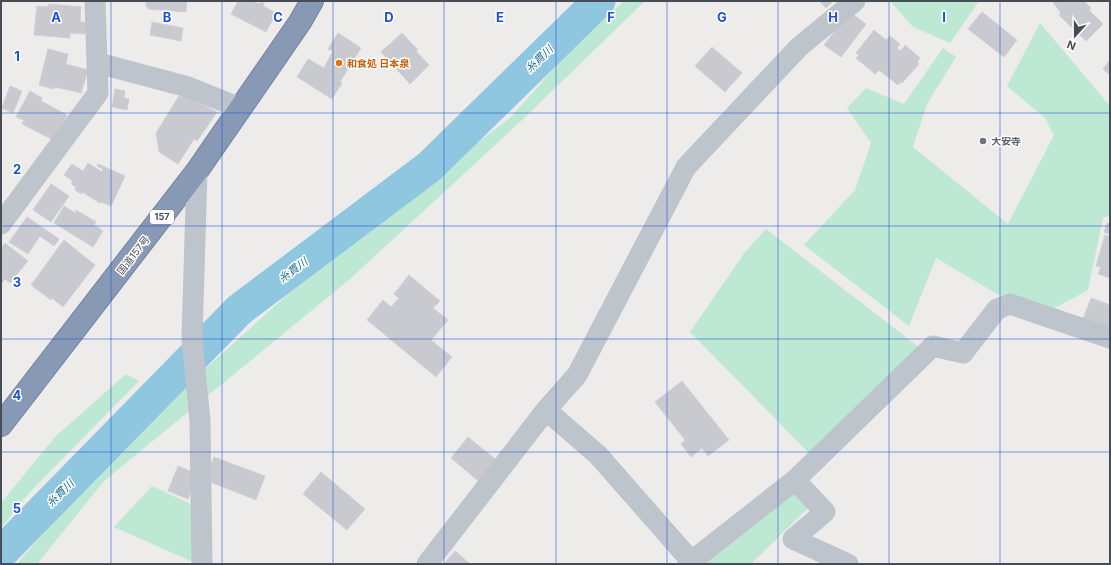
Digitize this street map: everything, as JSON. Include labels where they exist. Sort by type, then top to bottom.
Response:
[{"type":"highway","name":"国道157号","points":[[1,425],[197,171],[300,22],[312,1]]},
{"type":"street","points":[[1,224],[98,93],[95,1]]},
{"type":"street","points":[[427,564],[546,410],[577,376],[686,167],[799,47],[855,1]]},
{"type":"street","points":[[98,63],[188,87],[240,108]]},
{"type":"street","points":[[197,171],[192,338],[200,421],[202,564]]},
{"type":"street","points":[[546,410],[598,455],[690,563],[795,480],[932,346],[963,353],[997,309],[1010,304],[1110,338]]},
{"type":"street","points":[[795,480],[825,512],[793,538],[826,555],[848,564]]},
{"type":"green space","points":[[624,1],[645,1],[521,121],[350,279],[104,481],[37,564],[17,564],[110,455],[341,246],[511,117],[575,45]]},
{"type":"green space","points":[[890,1],[979,1],[950,43],[913,27]]},
{"type":"green space","points":[[1040,23],[1110,106],[1110,215],[1103,218],[1088,290],[1051,310],[999,295],[936,258],[909,326],[804,245],[855,190],[871,143],[847,108],[866,88],[904,104],[943,48],[956,57],[927,104],[913,147],[1008,224],[1054,135],[1045,118],[1007,86]]},
{"type":"green space","points":[[766,229],[920,348],[811,455],[690,332],[745,252]]},
{"type":"green space","points":[[126,374],[139,381],[28,494],[1,528],[1,503],[55,437]]},
{"type":"green space","points":[[152,486],[195,506],[195,563],[114,527]]},
{"type":"green space","points":[[786,493],[797,494],[809,507],[751,564],[701,564]]},
{"type":"building","points":[[146,1],[187,1],[186,12],[148,9],[148,7],[146,7]]},
{"type":"building","points":[[238,1],[253,1],[259,4],[261,2],[264,3],[263,6],[276,13],[266,32],[231,14]]},
{"type":"building","points":[[819,1],[833,1],[826,8]]},
{"type":"building","points":[[1052,1],[1084,1],[1091,8],[1089,10],[1103,24],[1086,41],[1059,15],[1061,13]]},
{"type":"building","points":[[49,4],[81,7],[80,22],[87,22],[85,34],[70,33],[70,38],[34,35],[37,6],[48,7]]},
{"type":"building","points":[[850,12],[866,24],[841,57],[824,45]]},
{"type":"building","points":[[982,12],[1017,40],[1004,57],[968,29]]},
{"type":"building","points":[[152,22],[183,28],[181,41],[150,35]]},
{"type":"building","points":[[874,30],[886,40],[890,36],[900,44],[897,48],[901,51],[905,45],[920,58],[917,62],[919,64],[902,83],[901,82],[898,85],[879,70],[875,74],[856,58],[859,55],[856,53]]},
{"type":"building","name":"和食処 日本泉","points":[[338,33],[361,48],[340,82],[342,83],[332,99],[297,77],[308,59],[324,68],[333,51],[328,49]]},
{"type":"building","points":[[402,33],[418,50],[416,51],[429,65],[410,84],[381,52]]},
{"type":"building","points":[[712,47],[742,73],[725,92],[695,66]]},
{"type":"building","points":[[48,49],[68,54],[66,64],[88,70],[81,93],[39,85]]},
{"type":"building","points":[[1110,60],[1110,75],[1103,69]]},
{"type":"building","points":[[10,86],[22,91],[13,113],[2,108]]},
{"type":"building","points":[[115,89],[125,91],[124,98],[129,99],[127,110],[112,107]]},
{"type":"building","points":[[30,91],[42,98],[41,101],[67,115],[63,122],[66,124],[57,142],[22,124],[24,120],[16,117]]},
{"type":"building","points":[[183,94],[217,112],[197,141],[194,139],[178,164],[159,152],[156,133],[179,96],[181,97]]},
{"type":"building","points":[[88,163],[102,172],[103,169],[97,166],[98,164],[125,176],[111,206],[101,202],[100,203],[82,192],[81,194],[75,190],[76,187],[71,184],[73,181],[64,175],[72,164],[83,171]]},
{"type":"building","points":[[51,184],[69,196],[51,222],[33,210]]},
{"type":"building","points":[[64,206],[75,213],[76,210],[96,222],[94,225],[103,231],[93,247],[54,223]]},
{"type":"building","points":[[27,217],[59,239],[54,246],[40,236],[28,254],[9,242]]},
{"type":"building","points":[[1107,223],[1110,224],[1109,234],[1104,232]]},
{"type":"building","points":[[1105,235],[1110,237],[1110,278],[1098,274],[1101,267],[1096,266]]},
{"type":"building","points":[[64,240],[95,265],[63,307],[31,285]]},
{"type":"building","points":[[5,243],[28,261],[10,283],[5,279],[1,284],[1,248]]},
{"type":"building","points":[[409,275],[440,301],[433,308],[448,320],[431,340],[452,357],[436,377],[367,320],[383,300],[391,307],[399,298],[394,294]]},
{"type":"building","points":[[1091,298],[1110,305],[1110,329],[1083,319]]},
{"type":"building","points":[[682,381],[729,440],[708,456],[702,448],[691,457],[681,444],[685,440],[655,402]]},
{"type":"building","points":[[468,437],[500,463],[482,484],[451,458]]},
{"type":"building","points":[[214,457],[265,476],[256,500],[205,480]]},
{"type":"building","points":[[178,466],[192,472],[190,476],[193,478],[193,486],[188,499],[168,491]]},
{"type":"building","points":[[321,472],[365,509],[347,530],[303,494]]},
{"type":"building","points":[[455,551],[470,564],[444,564]]},
{"type":"waterway","name":"糸貫川","points":[[1,553],[239,310],[429,167],[599,1]]},
{"type":"place","name":"和食処 日本泉","points":[[339,63]]},
{"type":"place","name":"大安寺","points":[[983,141]]}]
